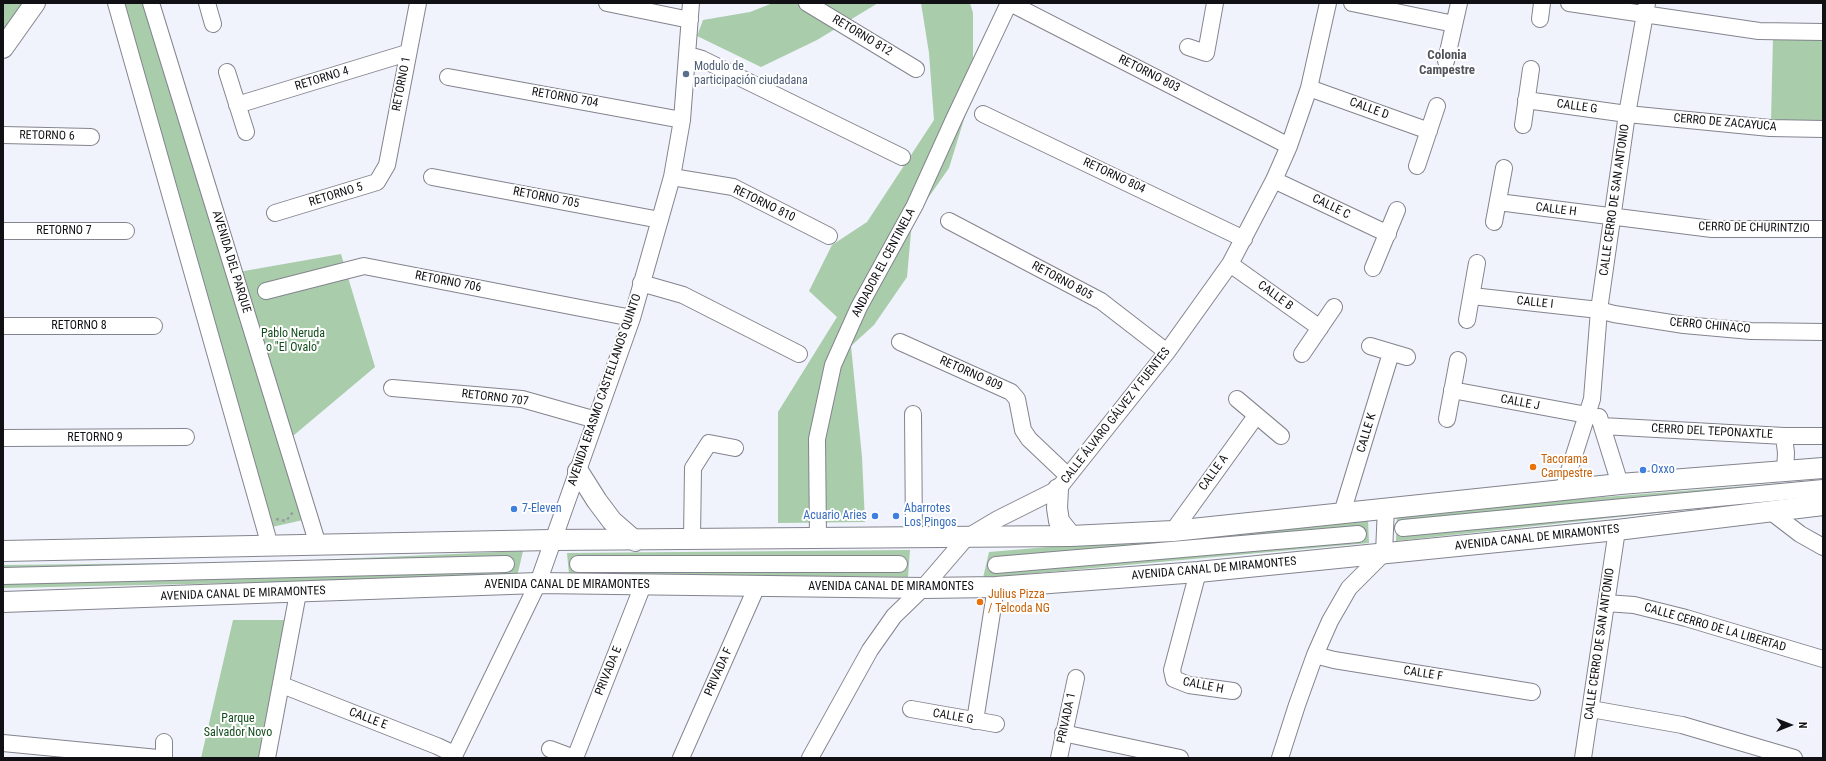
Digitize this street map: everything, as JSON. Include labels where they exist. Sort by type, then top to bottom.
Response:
[{"type":"main road","points":[[3,48],[35,3]]},
{"type":"main road","points":[[3,551],[552,540],[635,541],[692,539],[1071,536],[1173,531],[1386,507],[1620,484],[1823,468]]},
{"type":"main road","points":[[578,471],[612,521],[635,541]]},
{"type":"main road","points":[[1063,483],[1057,508],[1059,521],[1071,536]]},
{"type":"main road","name":"AVENIDA CANAL DE MIRAMONTES","points":[[3,602],[298,593],[538,583],[923,588],[996,587],[1198,572],[1617,530],[1823,505]]},
{"type":"street","points":[[116,3],[270,546]]},
{"type":"street","name":"AVENIDA DEL PARQUE","points":[[150,3],[318,544]]},
{"type":"street","points":[[207,3],[213,24]]},
{"type":"street","name":"RETORNO 1","points":[[387,165],[407,53],[418,3]]},
{"type":"street","points":[[607,3],[690,20]]},
{"type":"street","name":"AVENIDA ERASMO CASTELLANOS QUINTO","points":[[454,756],[538,583],[632,318],[672,177],[682,120],[691,3]]},
{"type":"street","name":"RETORNO 812","points":[[807,3],[916,70]]},
{"type":"street","name":"RETORNO 803","points":[[1010,3],[1289,146]]},
{"type":"street","name":"ANDADOR EL CENTINELA","points":[[818,539],[817,439],[833,365],[859,307],[915,205],[954,119],[1010,3]]},
{"type":"street","points":[[1188,47],[1206,54],[1215,3]]},
{"type":"street","name":"CALLE ÁLVARO GÁLVEZ Y FUENTES","points":[[810,758],[870,650],[894,616],[923,588],[966,538],[1063,483],[1167,352],[1230,264],[1274,180],[1289,146],[1309,88],[1328,3]]},
{"type":"street","points":[[1352,3],[1454,24]]},
{"type":"street","points":[[1446,61],[1459,3]]},
{"type":"street","points":[[1540,20],[1542,3]]},
{"type":"street","points":[[1569,3],[1645,9],[1759,31],[1823,32]]},
{"type":"street","name":"CALLE CERRO DE SAN ANTONIO","points":[[1563,490],[1592,399],[1599,310],[1627,114],[1645,9]]},
{"type":"street","name":"RETORNO 4","points":[[237,105],[407,53]]},
{"type":"street","points":[[688,55],[702,59],[902,157]]},
{"type":"street","points":[[1523,125],[1531,69]]},
{"type":"street","points":[[228,72],[246,132]]},
{"type":"street","name":"RETORNO 704","points":[[448,77],[682,120]]},
{"type":"street","name":"CALLE D","points":[[1309,88],[1429,131]]},
{"type":"street","name":"CALLE G","points":[[1526,100],[1627,114]]},
{"type":"street","points":[[1417,166],[1437,106]]},
{"type":"street","name":"RETORNO 804","points":[[983,114],[1244,239]]},
{"type":"street","name":"CERRO DE ZACAYUCA","points":[[1627,114],[1770,128],[1823,129]]},
{"type":"street","name":"RETORNO 6","points":[[3,136],[91,137]]},
{"type":"street","name":"RETORNO 5","points":[[275,213],[377,182],[387,165]]},
{"type":"street","points":[[1494,222],[1504,168]]},
{"type":"street","name":"RETORNO 705","points":[[432,177],[660,220]]},
{"type":"street","name":"RETORNO 810","points":[[672,177],[733,187],[829,236]]},
{"type":"street","name":"CALLE C","points":[[1274,180],[1388,234]]},
{"type":"street","name":"CALLE H","points":[[1498,202],[1613,217]]},
{"type":"street","points":[[1373,268],[1397,210]]},
{"type":"street","name":"CERRO DE CHURINTZIO","points":[[1613,217],[1712,229],[1823,229]]},
{"type":"street","name":"RETORNO 805","points":[[949,221],[1101,301],[1167,352]]},
{"type":"street","name":"RETORNO 7","points":[[3,231],[126,231]]},
{"type":"street","points":[[1468,320],[1477,262]]},
{"type":"street","name":"CALLE B","points":[[1230,264],[1320,328]]},
{"type":"street","name":"RETORNO 706","points":[[266,291],[364,266],[632,318]]},
{"type":"street","points":[[641,283],[683,295],[799,354]]},
{"type":"street","name":"CALLE I","points":[[1472,296],[1599,310]]},
{"type":"street","points":[[1302,354],[1334,307]]},
{"type":"street","name":"CERRO CHINACO","points":[[1599,310],[1614,314],[1684,325],[1751,330],[1823,332]]},
{"type":"street","name":"RETORNO 8","points":[[3,326],[154,326]]},
{"type":"street","name":"RETORNO 809","points":[[900,342],[1011,392],[1017,399],[1023,430],[1063,483]]},
{"type":"street","points":[[1370,346],[1407,357]]},
{"type":"street","name":"CALLE K","points":[[1342,513],[1391,352]]},
{"type":"street","points":[[1446,419],[1458,360]]},
{"type":"street","name":"RETORNO 707","points":[[392,388],[522,399],[596,420]]},
{"type":"street","name":"CALLE J","points":[[1452,390],[1587,415]]},
{"type":"street","points":[[1237,398],[1256,416],[1281,436]]},
{"type":"street","name":"CALLE CERRO DE SAN ANTONIO","points":[[1592,399],[1620,484]]},
{"type":"street","points":[[913,414],[914,538]]},
{"type":"street","name":"CALLE A","points":[[1173,531],[1256,416]]},
{"type":"street","name":"CERRO DEL TEPONAXTLE","points":[[1602,426],[1784,436],[1823,436]]},
{"type":"street","points":[[1784,436],[1786,453],[1785,472]]},
{"type":"street","name":"RETORNO 9","points":[[3,438],[186,437]]},
{"type":"street","points":[[692,539],[693,468],[709,443],[735,448]]},
{"type":"street","points":[[1403,528],[1823,488]]},
{"type":"street","points":[[1285,757],[1297,705],[1315,655],[1330,621],[1350,588],[1384,553],[1386,507]]},
{"type":"street","points":[[1770,511],[1800,534],[1823,547]]},
{"type":"street","name":"CALLE CERRO DE SAN ANTONIO","points":[[1583,758],[1617,530]]},
{"type":"street","points":[[996,565],[1358,534]]},
{"type":"street","points":[[3,576],[506,564]]},
{"type":"street","points":[[578,564],[899,564]]},
{"type":"street","name":"CALLE H","points":[[1198,572],[1172,670],[1174,679],[1189,685],[1233,691]]},
{"type":"street","name":"PRIVADA E","points":[[550,749],[574,758],[643,585]]},
{"type":"street","name":"PRIVADA F","points":[[681,758],[757,586]]},
{"type":"street","points":[[975,721],[996,587]]},
{"type":"street","points":[[267,758],[282,685],[298,593]]},
{"type":"street","name":"CALLE CERRO DE LA LIBERTAD","points":[[1606,603],[1634,606],[1686,618],[1823,659]]},
{"type":"street","name":"CALLE F","points":[[1315,655],[1334,660],[1532,692]]},
{"type":"street","name":"PRIVADA 1","points":[[1059,758],[1063,733],[1076,678]]},
{"type":"street","name":"CALLE E","points":[[282,685],[437,746],[454,756]]},
{"type":"street","name":"CALLE G","points":[[910,709],[996,724]]},
{"type":"street","points":[[1591,709],[1682,725],[1794,758]]},
{"type":"street","points":[[1063,733],[1180,758]]},
{"type":"street","points":[[164,742],[164,758]]},
{"type":"street","points":[[3,743],[158,758]]},
{"type":"green space","points":[[3,3],[31,3],[3,40]]},
{"type":"green space","name":"Pablo Neruda o \"El Ovalo\"","points":[[120,3],[147,3],[227,274],[341,254],[375,367],[281,446],[303,520],[272,527]]},
{"type":"green space","points":[[773,3],[878,3],[817,40],[761,67],[697,36],[703,20],[750,12]]},
{"type":"green space","points":[[921,3],[970,3],[973,13],[973,90],[949,168],[912,221],[907,277],[874,325],[851,346],[862,457],[865,522],[778,523],[778,412],[837,317],[809,291],[832,245],[867,222],[934,120],[929,53]]},
{"type":"green space","points":[[1773,37],[1823,39],[1823,122],[1771,122]]},
{"type":"green space","points":[[1823,480],[1823,495],[1396,541],[1397,515]]},
{"type":"green space","points":[[1368,520],[1369,543],[983,578],[989,552]]},
{"type":"green space","points":[[910,550],[908,577],[569,574],[567,553]]},
{"type":"green space","points":[[523,551],[517,577],[3,588],[3,565],[268,562]]},
{"type":"green space","name":"Parque Salvador Novo","points":[[233,620],[292,620],[261,758],[201,758]]},
{"type":"place","name":"Modulo de participación ciudadana","points":[[686,74]]},
{"type":"place","name":"Tacorama Campestre","points":[[1533,467]]},
{"type":"place","name":"Oxxo","points":[[1643,470]]},
{"type":"place","name":"7-Eleven","points":[[514,509]]},
{"type":"place","name":"Acuario Aries","points":[[875,516]]},
{"type":"place","name":"Abarrotes Los Pingos","points":[[896,516]]},
{"type":"place","name":"Julius Pizza / Telcoda NG","points":[[980,602]]},
{"type":"district","name":"Colonia Campestre","points":[[1447,64]]}]
